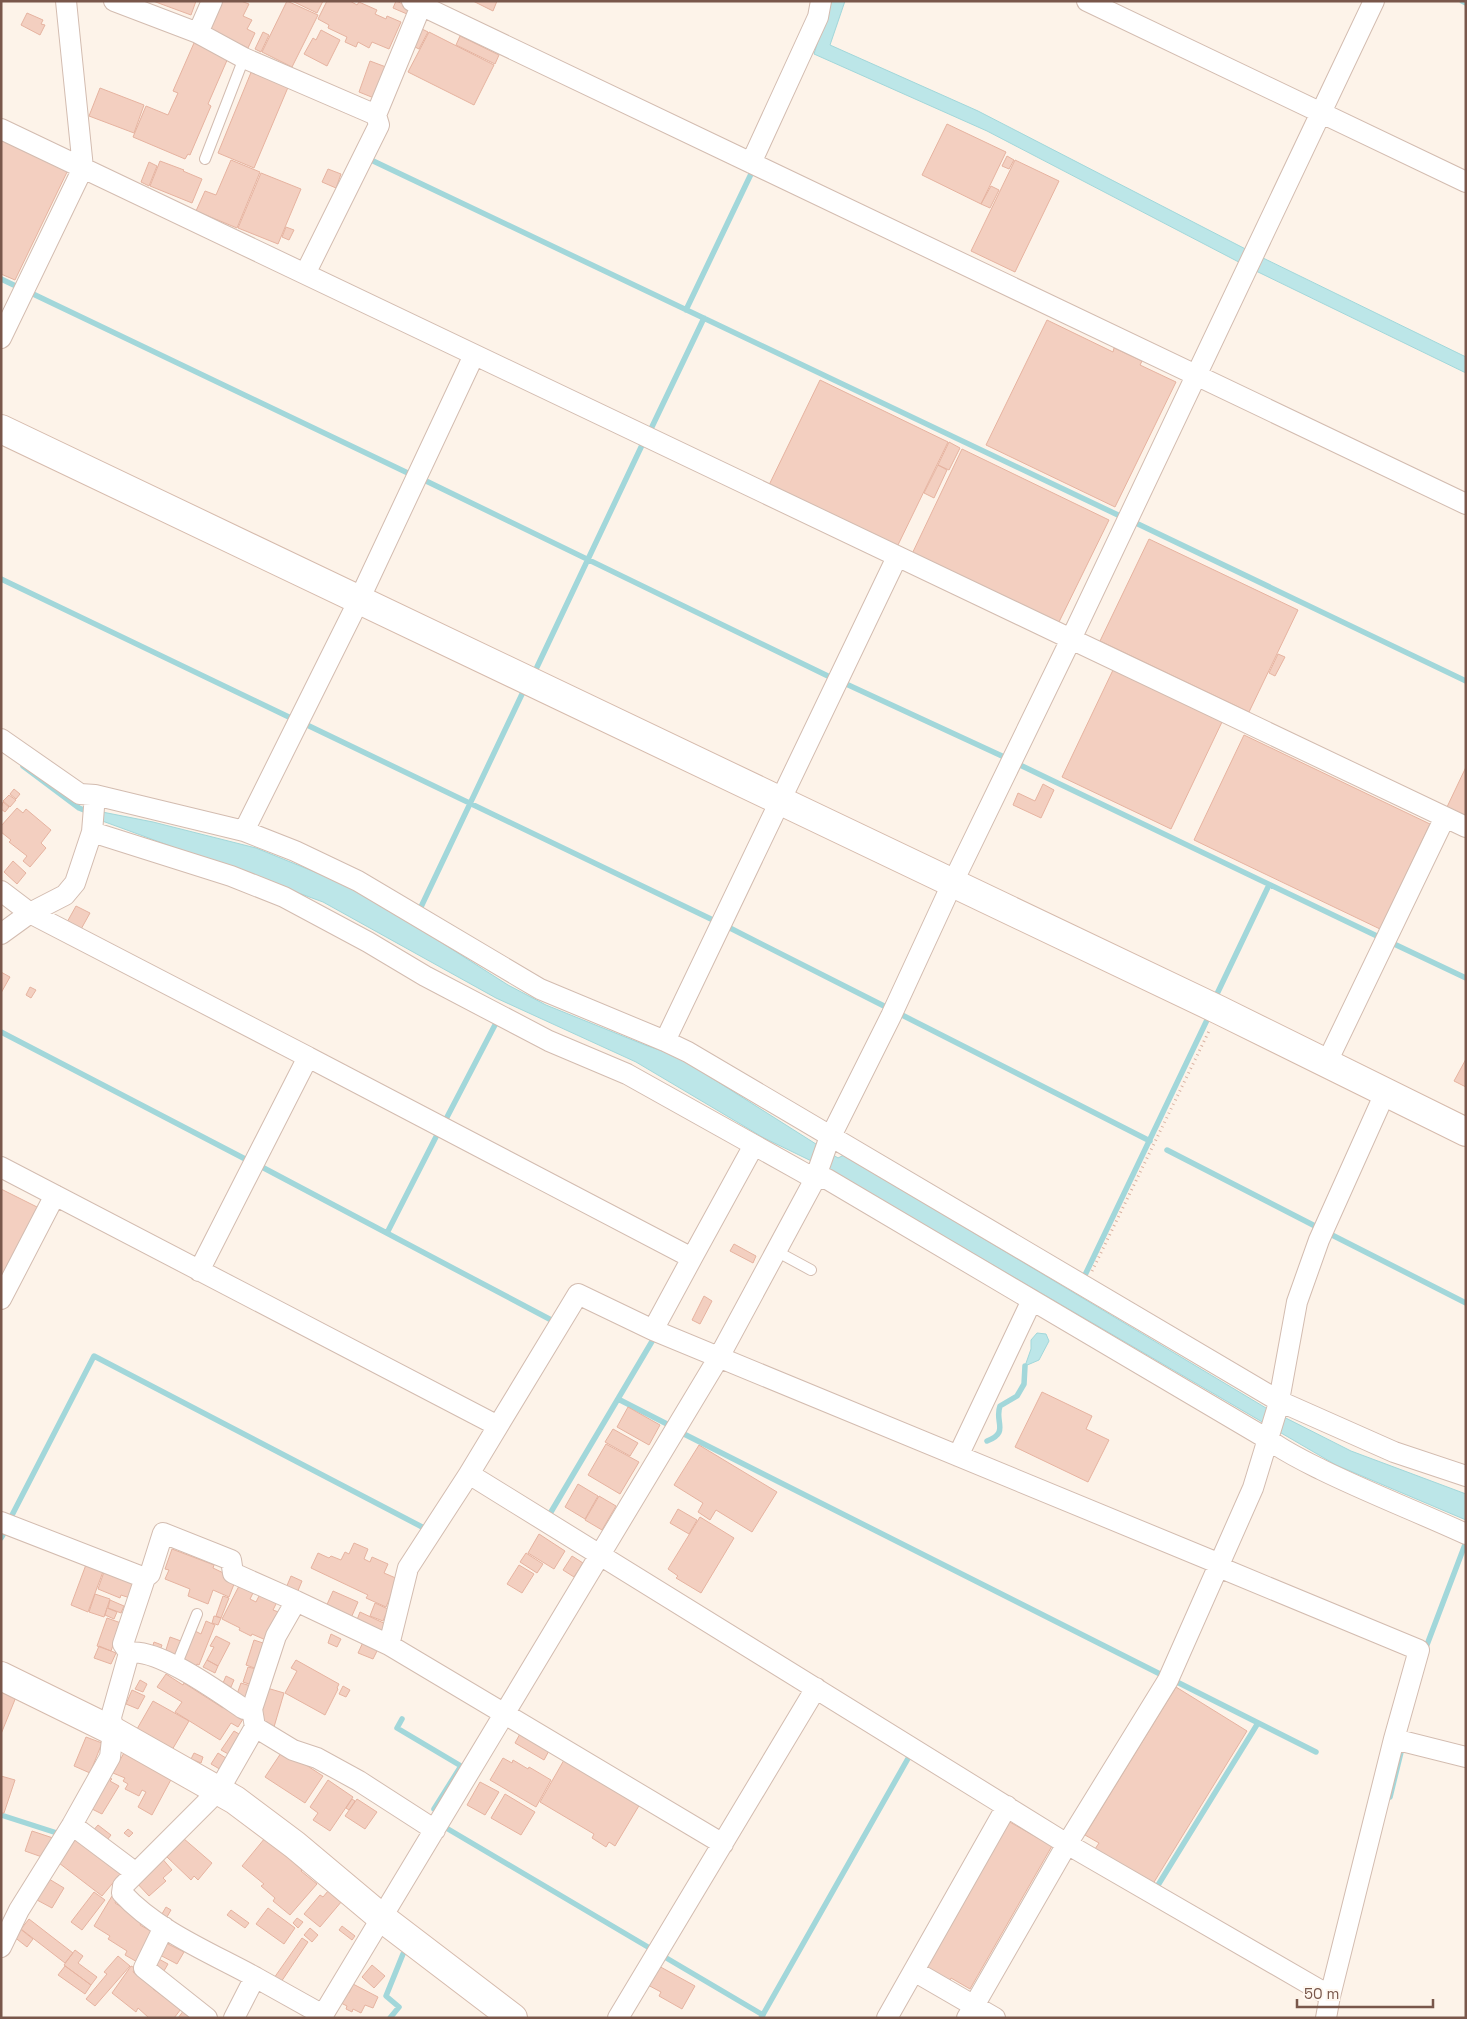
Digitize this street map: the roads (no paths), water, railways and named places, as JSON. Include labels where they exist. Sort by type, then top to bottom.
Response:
[{"type":"street","points":[[1,338],[83,168],[66,1]]},
{"type":"street","points":[[114,1],[198,33],[244,58],[376,115]]},
{"type":"street","points":[[198,33],[212,1]]},
{"type":"street","points":[[751,163],[818,17],[821,1]]},
{"type":"street","points":[[1087,1],[1466,182]]},
{"type":"street","points":[[296,1601],[276,1636],[254,1718],[219,1790],[123,1886],[122,1893],[136,1909],[164,1928],[325,2016],[599,1554],[719,1357],[817,1174],[829,1139],[891,1016],[952,884],[1071,639],[1374,1]]},
{"type":"street","points":[[305,274],[379,124],[376,115],[419,3],[1466,504]]},
{"type":"street","points":[[1,129],[1466,827]]},
{"type":"street","points":[[244,831],[359,600],[474,355]]},
{"type":"street","points":[[1,429],[1219,1010],[1466,1132]]},
{"type":"street","points":[[665,1041],[898,556]]},
{"type":"street","points":[[1,738],[80,794],[244,831],[295,851],[358,881],[540,989],[688,1052],[829,1139],[1084,1286],[1279,1404],[1394,1452],[1466,1476]]},
{"type":"street","points":[[1,934],[30,913],[65,895],[75,883],[92,827],[95,798]]},
{"type":"street","points":[[1326,1064],[1445,817]]},
{"type":"street","points":[[92,827],[231,876],[284,897],[368,942],[425,976],[549,1041],[627,1074],[754,1145],[827,1179],[1270,1437],[1282,1450],[1367,1492],[1466,1534]]},
{"type":"street","points":[[1,891],[30,913],[692,1258]]},
{"type":"street","points":[[199,1271],[308,1057]]},
{"type":"street","points":[[970,2012],[1067,1844],[1168,1680],[1253,1488],[1279,1404],[1297,1302],[1319,1240],[1385,1093]]},
{"type":"street","points":[[653,1330],[754,1145]]},
{"type":"street","points":[[1,1168],[498,1426]]},
{"type":"street","points":[[1,1299],[55,1195]]},
{"type":"street","points":[[389,1646],[408,1568],[469,1474],[578,1294],[653,1330],[1220,1564],[1226,1570],[1419,1650],[1394,1739],[1326,2018]]},
{"type":"street","points":[[958,1456],[1032,1300]]},
{"type":"street","points":[[469,1474],[1067,1844],[1330,1996]]},
{"type":"street","points":[[1,1522],[145,1578]]},
{"type":"street","points":[[1,1947],[19,1910],[72,1824],[110,1757],[113,1731],[111,1717],[129,1653],[123,1644],[145,1578],[150,1574],[163,1533],[231,1560],[233,1573],[389,1646],[723,1844]]},
{"type":"street","points":[[129,1653],[137,1651],[176,1666],[244,1709],[293,1750],[317,1758],[359,1781],[435,1830]]},
{"type":"street","points":[[1,1676],[113,1731],[235,1800],[295,1845],[382,1918],[513,2018]]},
{"type":"street","points":[[618,2018],[816,1688]]},
{"type":"street","points":[[1394,1739],[1466,1757]]},
{"type":"street","points":[[887,2018],[1007,1806]]},
{"type":"street","points":[[72,1824],[136,1873]]},
{"type":"street","points":[[164,1928],[144,1968],[207,2018]]},
{"type":"street","points":[[914,1971],[970,2012],[995,2018]]},
{"type":"street","points":[[234,2018],[255,1977]]},
{"type":"lane","points":[[205,159],[244,58]]},
{"type":"lane","points":[[776,1251],[811,1270]]},
{"type":"lane","points":[[176,1666],[197,1614]]},
{"type":"water","points":[[830,1],[845,1],[830,45],[978,111],[1261,257],[1466,357],[1466,373],[1256,271],[987,131],[814,54]]},
{"type":"water","points":[[87,809],[153,822],[256,848],[359,890],[508,985],[546,1005],[677,1056],[838,1158],[844,1155],[1266,1408],[1351,1451],[1466,1494],[1466,1520],[1336,1465],[832,1171],[764,1138],[636,1062],[496,998],[323,902],[86,815]]},
{"type":"water","points":[[1037,1333],[1046,1334],[1049,1341],[1039,1360],[1025,1366],[1031,1349],[1031,1340]]},
{"type":"waterway","points":[[1462,1],[1466,3]]},
{"type":"waterway","points":[[369,159],[1118,515]]},
{"type":"waterway","points":[[686,310],[751,174]]},
{"type":"waterway","points":[[1,279],[20,288]]},
{"type":"waterway","points":[[31,293],[412,475]]},
{"type":"waterway","points":[[649,433],[704,318]]},
{"type":"waterway","points":[[537,667],[643,443]]},
{"type":"waterway","points":[[422,479],[832,678]]},
{"type":"waterway","points":[[1138,524],[1466,681]]},
{"type":"waterway","points":[[1,579],[293,719]]},
{"type":"waterway","points":[[844,683],[1002,756]]},
{"type":"waterway","points":[[420,909],[523,692]]},
{"type":"waterway","points":[[305,724],[713,920]]},
{"type":"waterway","points":[[1020,765],[1379,937]]},
{"type":"waterway","points":[[23,766],[79,808],[89,812]]},
{"type":"waterway","points":[[1216,996],[1269,885]]},
{"type":"waterway","points":[[726,926],[884,1006]]},
{"type":"waterway","points":[[1392,943],[1466,978]]},
{"type":"waterway","points":[[902,1015],[1150,1141]]},
{"type":"waterway","points":[[1085,1275],[1207,1020]]},
{"type":"waterway","points":[[445,1121],[496,1023]]},
{"type":"waterway","points":[[1,1032],[249,1161]]},
{"type":"waterway","points":[[387,1233],[439,1131]]},
{"type":"waterway","points":[[1167,1150],[1315,1226]]},
{"type":"waterway","points":[[260,1166],[555,1322]]},
{"type":"waterway","points":[[1332,1235],[1466,1303]]},
{"type":"waterway","points":[[548,1517],[654,1338]]},
{"type":"waterway","points":[[10,1519],[94,1356],[426,1529],[428,1526]]},
{"type":"waterway","points":[[987,1441],[994,1438],[1000,1430],[1000,1406],[1017,1396],[1024,1384],[1025,1366]]},
{"type":"waterway","points":[[618,1399],[667,1424]]},
{"type":"waterway","points":[[684,1434],[1160,1674]]},
{"type":"waterway","points":[[1,1538],[6,1530]]},
{"type":"waterway","points":[[1425,1650],[1466,1542]]},
{"type":"waterway","points":[[1177,1682],[1316,1752]]},
{"type":"waterway","points":[[402,1719],[397,1728],[461,1766],[434,1809]]},
{"type":"waterway","points":[[1155,1890],[1258,1723]]},
{"type":"waterway","points":[[1390,1797],[1402,1748]]},
{"type":"waterway","points":[[761,2018],[910,1755]]},
{"type":"waterway","points":[[1,1815],[60,1834]]},
{"type":"waterway","points":[[448,1829],[653,1950]]},
{"type":"waterway","points":[[390,2018],[399,2007],[386,1996],[403,1954]]},
{"type":"waterway","points":[[663,1956],[763,2015]]}]
